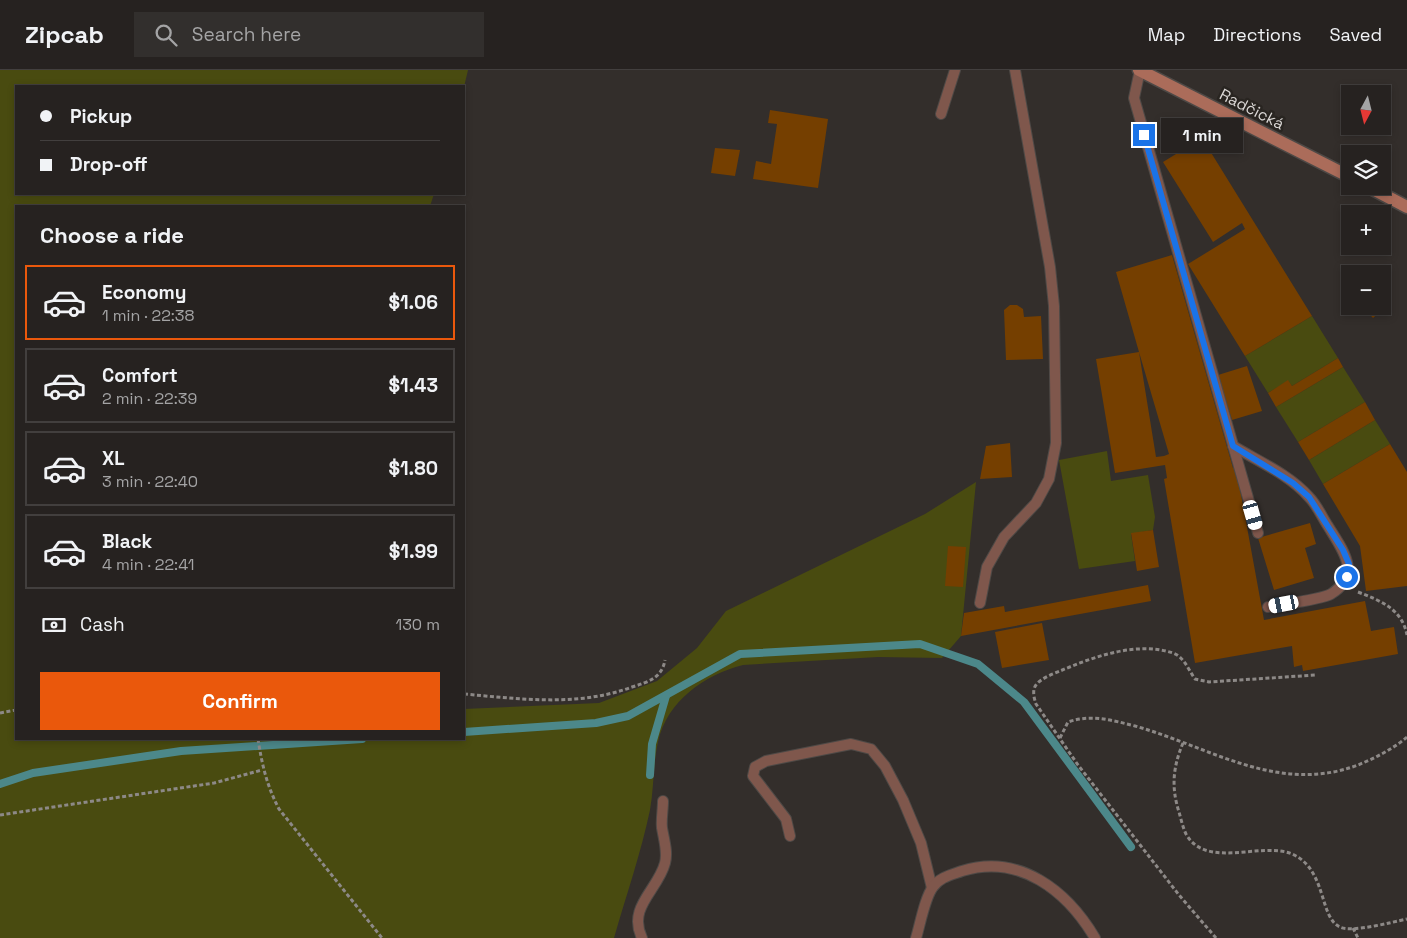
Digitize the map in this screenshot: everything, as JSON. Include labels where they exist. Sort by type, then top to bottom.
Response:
[{"type":"street","name":"Radčická","points":[[1139,70],[1341,172]]},
{"type":"street","points":[[1385,195],[1407,206]]},
{"type":"lane","points":[[941,114],[955,70]]},
{"type":"lane","points":[[980,603],[987,567],[1004,538],[1036,503],[1049,479],[1056,443],[1054,306],[1050,266],[1015,70]]},
{"type":"lane","points":[[1139,70],[1134,98],[1258,532]]},
{"type":"lane","points":[[1233,446],[1293,483],[1309,497],[1343,550],[1349,564],[1347,577],[1342,586],[1330,595],[1268,607]]},
{"type":"lane","points":[[790,836],[786,819],[753,776],[755,767],[766,761],[851,744],[871,749],[885,766],[904,800],[921,843],[932,888]]},
{"type":"lane","points":[[642,938],[637,924],[639,909],[666,861],[666,843],[661,826],[663,801]]},
{"type":"lane","points":[[916,938],[932,888],[942,877],[972,868],[1002,868],[1036,876],[1065,898],[1095,938]]},
{"type":"path","points":[[1342,586],[1386,603],[1405,624],[1407,635]]},
{"type":"path","points":[[1216,938],[1173,888],[1078,765],[1036,704],[1034,693],[1036,684],[1048,676],[1098,655],[1140,649],[1172,653],[1182,658],[1195,679],[1209,682],[1316,674]]},
{"type":"path","points":[[465,694],[567,700],[604,696],[654,680],[663,669],[665,660]]},
{"type":"path","points":[[0,713],[15,710]]},
{"type":"path","points":[[1060,738],[1068,722],[1083,717],[1103,718],[1184,743],[1258,769],[1301,776],[1336,774],[1375,758],[1407,737]]},
{"type":"path","points":[[258,740],[262,770],[269,790],[279,809],[382,938]]},
{"type":"path","points":[[1184,743],[1175,763],[1173,782],[1175,801],[1186,834],[1197,847],[1213,851],[1241,853],[1271,850],[1292,854],[1308,864],[1323,893],[1330,919],[1340,927],[1353,928],[1407,919]]},
{"type":"path","points":[[0,815],[214,783],[262,770]]},
{"type":"path","points":[[1353,928],[1358,938]]},
{"type":"shaded area","points":[[0,70],[468,70],[464,85],[15,85],[15,195],[434,195],[430,205],[15,205],[15,740],[465,740],[465,709],[599,703],[657,681],[697,648],[726,611],[925,514],[976,482],[961,636],[942,658],[878,657],[743,665],[715,675],[701,683],[679,702],[663,727],[658,742],[650,810],[614,938],[0,938]]},
{"type":"shaded area","points":[[1312,316],[1338,358],[1292,386],[1288,381],[1268,393],[1245,356]]},
{"type":"shaded area","points":[[1343,367],[1365,402],[1298,442],[1276,407]]},
{"type":"shaded area","points":[[1375,420],[1390,444],[1323,484],[1309,460]]},
{"type":"shaded area","points":[[1107,451],[1111,481],[1148,475],[1155,517],[1153,530],[1131,534],[1135,561],[1079,569],[1059,460]]},
{"type":"building","points":[[770,110],[828,119],[818,188],[753,179],[756,161],[771,164],[777,124],[768,123]]},
{"type":"building","points":[[1202,138],[1312,316],[1245,356],[1188,264],[1245,229],[1242,223],[1213,242],[1163,162]]},
{"type":"building","points":[[715,148],[740,150],[735,176],[711,173]]},
{"type":"building","points":[[1172,255],[1233,468],[1236,467],[1264,620],[1365,601],[1371,631],[1394,627],[1398,654],[1303,671],[1302,665],[1294,667],[1292,646],[1195,663],[1164,479],[1167,478],[1165,465],[1115,473],[1096,359],[1139,352],[1116,272]],"holes":[[[1139,352],[1169,454],[1156,457]]]},
{"type":"building","points":[[1010,305],[1017,305],[1023,309],[1024,317],[1041,316],[1043,359],[1006,360],[1004,310]]},
{"type":"building","points":[[1338,358],[1343,367],[1276,407],[1268,393],[1288,380],[1292,386]]},
{"type":"building","points":[[1247,366],[1262,411],[1232,420],[1218,375]]},
{"type":"building","points":[[1365,402],[1375,420],[1309,460],[1298,442]]},
{"type":"building","points":[[1010,443],[1012,477],[980,479],[986,446]]},
{"type":"building","points":[[1390,444],[1407,472],[1407,586],[1366,591],[1360,546],[1323,484]]},
{"type":"building","points":[[1310,523],[1316,544],[1305,548],[1314,578],[1274,590],[1258,538]]},
{"type":"building","points":[[1153,530],[1159,567],[1137,571],[1131,533]]},
{"type":"building","points":[[948,546],[966,547],[963,587],[945,586]]},
{"type":"building","points":[[1148,585],[1151,601],[961,636],[964,613],[1004,606],[1005,612]]},
{"type":"building","points":[[1042,623],[1049,660],[1002,668],[995,632]]},
{"type":"waterway","points":[[465,732],[596,723],[628,716],[740,654],[920,644],[978,664],[1024,702],[1131,847]]},
{"type":"waterway","points":[[650,775],[652,744],[666,696]]},
{"type":"waterway","points":[[0,784],[33,773],[181,751],[347,740]]},
{"type":"route","points":[[1144,135],[1233,446],[1293,483],[1309,497],[1343,550],[1349,564],[1347,577]]}]
